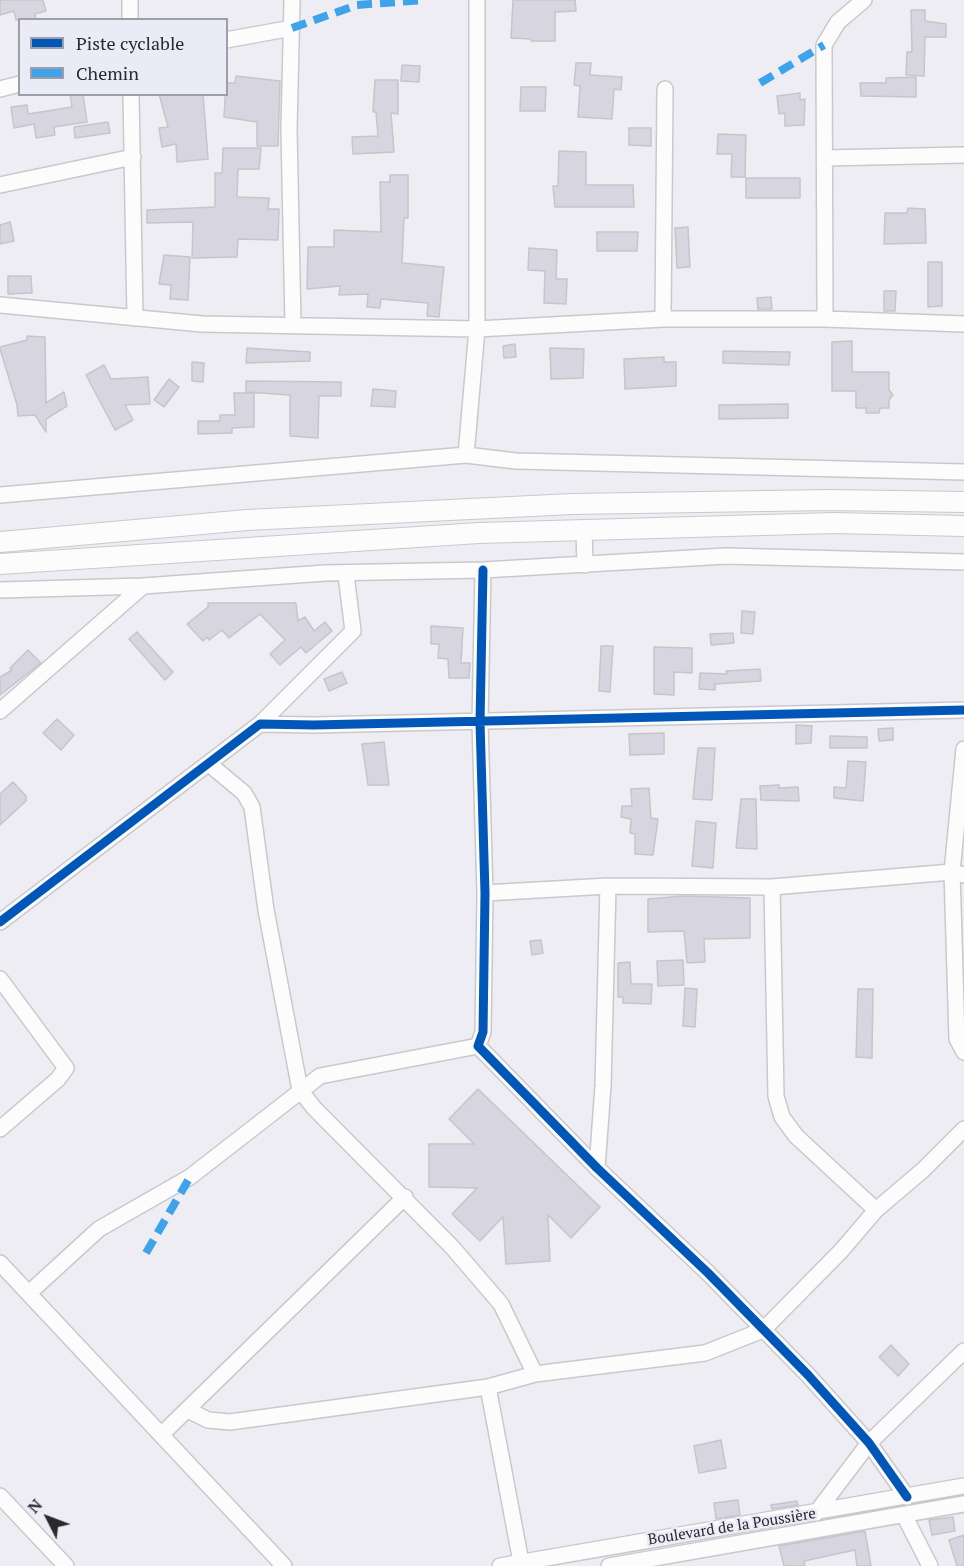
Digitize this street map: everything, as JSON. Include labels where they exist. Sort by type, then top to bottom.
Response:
[{"type":"main road","points":[[0,542],[247,520],[572,504],[829,500],[964,502]]},
{"type":"main road","points":[[0,564],[479,533],[834,523],[964,526]]},
{"type":"street","points":[[130,0],[130,18]]},
{"type":"street","points":[[292,0],[289,129],[293,324]]},
{"type":"street","points":[[466,455],[477,329],[477,0]]},
{"type":"street","points":[[825,319],[824,45],[838,22],[864,0]]},
{"type":"street","points":[[228,40],[292,28]]},
{"type":"street","points":[[0,89],[18,84]]},
{"type":"street","points":[[663,319],[665,88]]},
{"type":"street","points":[[131,96],[135,318]]},
{"type":"street","points":[[825,158],[964,155]]},
{"type":"street","points":[[0,185],[133,157]]},
{"type":"street","points":[[0,305],[202,324],[477,329],[663,319],[825,319],[964,324]]},
{"type":"street","points":[[0,495],[466,455],[516,461],[964,472]]},
{"type":"street","points":[[584,530],[585,565]]},
{"type":"street","points":[[0,590],[143,586],[325,573],[346,575],[483,570],[726,556],[964,562]]},
{"type":"street","points":[[478,1046],[483,1032],[485,893],[480,722],[483,570]]},
{"type":"street","points":[[0,922],[260,724],[353,631],[346,575]]},
{"type":"street","points":[[0,711],[143,586]]},
{"type":"street","points":[[260,724],[480,722],[964,710]]},
{"type":"street","points":[[964,749],[958,873],[957,1039],[964,1052]]},
{"type":"street","points":[[209,764],[244,793],[252,807],[266,910],[300,1090],[314,1108],[405,1197],[452,1247],[501,1304],[535,1374]]},
{"type":"street","points":[[485,893],[608,886],[772,887],[958,873]]},
{"type":"street","points":[[597,1168],[603,1086],[608,886]]},
{"type":"street","points":[[772,887],[776,1096],[782,1117],[796,1136],[876,1210]]},
{"type":"street","points":[[0,980],[66,1068],[58,1078],[0,1129]]},
{"type":"street","points":[[29,1293],[99,1229],[190,1178],[300,1090],[327,1074],[478,1046]]},
{"type":"street","points":[[478,1046],[597,1168],[708,1273],[808,1375],[869,1443],[907,1497]]},
{"type":"street","points":[[188,1410],[208,1420],[230,1422],[488,1387],[535,1374],[705,1353],[764,1330],[841,1251],[876,1210],[923,1170],[964,1129]]},
{"type":"street","points":[[161,1435],[405,1197]]},
{"type":"street","points":[[0,1263],[284,1566]]},
{"type":"street","points":[[816,1513],[869,1443],[964,1351]]},
{"type":"street","points":[[488,1387],[521,1562]]},
{"type":"street","name":"Boulevard de la Poussière","points":[[500,1566],[816,1513],[964,1485]]},
{"type":"street","points":[[0,1496],[66,1566]]},
{"type":"street","name":"Boulevard de la Poussière","points":[[609,1566],[964,1504]]},
{"type":"street","points":[[904,1515],[930,1566]]},
{"type":"street","points":[[702,1550],[705,1566]]},
{"type":"building","points":[[0,0],[43,0],[46,11],[35,14],[36,18],[18,18],[18,20],[16,20],[14,11],[0,15]]},
{"type":"building","points":[[513,0],[575,0],[576,11],[555,12],[555,41],[511,38]]},
{"type":"building","points":[[911,10],[925,10],[925,21],[946,24],[946,37],[925,37],[924,76],[906,75],[907,52],[912,52]]},
{"type":"building","points":[[576,63],[591,63],[590,75],[622,77],[621,90],[614,89],[612,119],[578,117],[580,86],[574,85]]},
{"type":"building","points":[[402,65],[420,66],[419,82],[401,81]]},
{"type":"building","points":[[236,76],[280,81],[278,146],[257,146],[257,122],[224,117],[228,83],[235,83]]},
{"type":"building","points":[[916,77],[916,97],[861,96],[860,83],[886,83],[886,78]]},
{"type":"building","points":[[375,80],[398,80],[398,114],[391,113],[394,152],[353,154],[352,137],[378,136],[376,112],[373,112]]},
{"type":"building","points":[[521,87],[546,87],[545,111],[520,111]]},
{"type":"building","points":[[800,93],[800,100],[805,99],[804,125],[785,126],[785,113],[779,114],[777,96]]},
{"type":"building","points":[[70,96],[83,96],[87,122],[54,127],[55,135],[36,138],[34,124],[14,128],[11,107],[27,105],[28,114],[72,107]]},
{"type":"building","points":[[160,96],[203,96],[208,159],[177,162],[176,144],[162,147],[159,128],[168,127]]},
{"type":"building","points":[[108,122],[110,133],[75,138],[74,127]]},
{"type":"building","points":[[629,128],[651,128],[651,146],[629,145]]},
{"type":"building","points":[[718,134],[746,135],[745,177],[731,177],[732,154],[717,154]]},
{"type":"building","points":[[223,148],[261,148],[259,169],[238,169],[237,197],[269,198],[268,209],[279,209],[278,240],[238,239],[237,257],[192,258],[193,222],[147,223],[147,210],[215,207],[215,173],[222,173]]},
{"type":"building","points":[[559,151],[586,152],[586,185],[633,185],[634,207],[555,207],[553,186],[558,186]]},
{"type":"building","points":[[390,175],[408,175],[408,218],[404,218],[402,263],[444,267],[439,317],[427,316],[428,303],[381,299],[380,308],[367,307],[368,294],[339,295],[340,286],[307,289],[308,247],[334,247],[334,230],[381,232],[380,182],[390,182]]},
{"type":"building","points":[[746,178],[800,178],[800,198],[746,198]]},
{"type":"building","points":[[908,208],[925,209],[926,243],[884,244],[885,213],[907,213]]},
{"type":"building","points":[[10,222],[14,241],[0,244],[0,225]]},
{"type":"building","points":[[688,227],[690,267],[677,268],[675,228]]},
{"type":"building","points":[[597,232],[638,232],[637,251],[597,251]]},
{"type":"building","points":[[529,248],[557,250],[556,279],[567,279],[566,304],[544,303],[545,271],[528,270]]},
{"type":"building","points":[[164,255],[190,257],[188,300],[170,299],[171,285],[159,284]]},
{"type":"building","points":[[928,262],[942,262],[942,306],[928,307]]},
{"type":"building","points":[[8,276],[31,276],[32,293],[8,294]]},
{"type":"building","points":[[884,291],[896,291],[895,311],[884,311]]},
{"type":"building","points":[[771,297],[772,309],[758,309],[757,298]]},
{"type":"building","points":[[27,336],[45,337],[46,403],[64,392],[67,406],[46,419],[46,432],[35,415],[18,416],[17,405],[0,349],[0,347],[27,340]]},
{"type":"building","points":[[852,341],[852,372],[889,372],[889,390],[893,395],[889,400],[889,408],[880,408],[879,413],[866,413],[866,408],[856,408],[856,391],[832,391],[832,342]]},
{"type":"building","points":[[515,344],[516,357],[504,358],[503,346]]},
{"type":"building","points":[[247,348],[310,352],[310,361],[246,363]]},
{"type":"building","points":[[550,348],[584,349],[583,378],[551,379]]},
{"type":"building","points":[[723,351],[790,352],[789,365],[723,363]]},
{"type":"building","points":[[664,357],[664,362],[676,362],[676,386],[625,389],[624,359]]},
{"type":"building","points":[[192,362],[204,363],[203,382],[192,381]]},
{"type":"building","points":[[104,365],[111,379],[148,377],[150,404],[125,405],[133,420],[115,430],[86,375]]},
{"type":"building","points":[[169,379],[179,387],[164,407],[154,400]]},
{"type":"building","points":[[246,381],[341,382],[341,396],[319,396],[318,438],[290,436],[290,395],[246,392]]},
{"type":"building","points":[[373,389],[396,391],[395,407],[371,406]]},
{"type":"building","points":[[234,393],[254,393],[254,427],[232,428],[232,433],[198,434],[198,421],[220,421],[220,415],[235,415]]},
{"type":"building","points":[[788,404],[788,418],[719,419],[719,405]]},
{"type":"building","points":[[208,603],[296,603],[298,621],[305,617],[314,631],[325,622],[332,631],[306,653],[301,647],[280,665],[270,654],[285,640],[260,614],[229,638],[222,630],[209,640],[207,637],[203,641],[187,624],[208,607]]},
{"type":"building","points":[[742,611],[755,612],[753,634],[741,633]]},
{"type":"building","points":[[431,626],[463,628],[461,663],[470,663],[469,678],[449,678],[448,659],[438,658],[439,644],[431,644]]},
{"type":"building","points":[[137,632],[173,672],[165,680],[129,639]]},
{"type":"building","points":[[733,633],[734,643],[711,645],[710,634]]},
{"type":"building","points":[[601,646],[613,646],[610,692],[599,691]]},
{"type":"building","points":[[654,647],[692,648],[692,673],[674,672],[674,695],[654,694]]},
{"type":"building","points":[[28,650],[41,663],[0,695],[0,677],[12,670],[10,668]]},
{"type":"building","points":[[760,669],[761,681],[715,684],[715,690],[699,689],[700,673],[727,674],[726,671]]},
{"type":"building","points":[[342,672],[347,683],[329,691],[324,679]]},
{"type":"building","points":[[57,719],[74,735],[61,750],[43,733]]},
{"type":"building","points":[[796,725],[812,726],[811,743],[796,744]]},
{"type":"building","points":[[893,728],[893,740],[879,741],[878,729]]},
{"type":"building","points":[[664,733],[664,754],[630,755],[629,734]]},
{"type":"building","points":[[830,736],[867,737],[867,748],[830,748]]},
{"type":"building","points":[[384,742],[389,785],[368,785],[362,744]]},
{"type":"building","points":[[698,748],[715,748],[712,800],[693,799]]},
{"type":"building","points":[[848,761],[866,762],[863,801],[834,798],[834,787],[846,788]]},
{"type":"building","points":[[13,782],[26,796],[26,801],[0,825],[0,794]]},
{"type":"building","points":[[779,785],[779,788],[798,787],[799,801],[761,800],[760,786]]},
{"type":"building","points":[[649,788],[651,818],[658,819],[653,855],[635,854],[635,834],[630,833],[631,819],[621,817],[622,806],[632,806],[631,789]]},
{"type":"building","points":[[741,799],[756,799],[757,849],[736,848]]},
{"type":"building","points":[[696,821],[716,823],[713,868],[692,866]]},
{"type":"building","points":[[684,896],[750,898],[750,938],[704,939],[705,962],[687,963],[684,931],[648,932],[648,899]]},
{"type":"building","points":[[541,940],[543,953],[532,955],[530,941]]},
{"type":"building","points":[[683,960],[684,985],[658,986],[657,961]]},
{"type":"building","points":[[630,962],[631,984],[652,984],[651,1004],[623,1003],[623,997],[618,997],[618,963]]},
{"type":"building","points":[[685,988],[697,989],[695,1027],[683,1026]]},
{"type":"building","points":[[858,989],[873,989],[872,1058],[856,1057]]},
{"type":"building","points":[[478,1089],[600,1207],[571,1238],[548,1215],[550,1261],[506,1264],[503,1217],[480,1241],[452,1214],[477,1188],[429,1187],[429,1144],[474,1144],[449,1119]]},
{"type":"building","points":[[891,1345],[909,1364],[898,1376],[879,1357]]},
{"type":"building","points":[[721,1440],[726,1468],[699,1473],[694,1446]]},
{"type":"building","points":[[738,1500],[740,1515],[716,1519],[714,1503]]},
{"type":"building","points":[[797,1501],[798,1505],[772,1509],[771,1505]]},
{"type":"building","points":[[953,1517],[955,1531],[932,1535],[929,1520]]},
{"type":"building","points":[[865,1531],[871,1566],[857,1566],[855,1550],[804,1561],[805,1566],[784,1566],[779,1546]]},
{"type":"building","points":[[964,1535],[964,1566],[957,1566],[949,1540]]},
{"type":"marked path","points":[[292,28],[357,5],[424,0]]},
{"type":"marked path","points":[[760,83],[824,45]]},
{"type":"marked path","points":[[146,1253],[190,1177]]},
{"type":"cycle path","points":[[483,570],[480,722],[485,893],[483,1032],[478,1046],[597,1168],[708,1273],[808,1375],[869,1443],[907,1497]]},
{"type":"cycle path","points":[[0,922],[260,724],[314,725],[964,710]]}]
